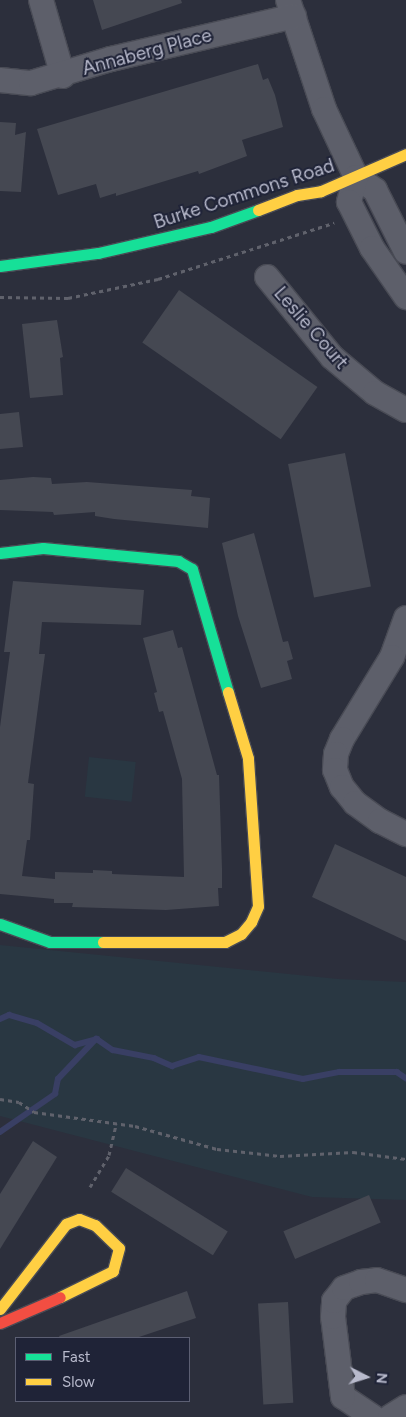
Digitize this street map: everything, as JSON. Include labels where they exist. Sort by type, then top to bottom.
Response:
[{"type":"street","points":[[41,0],[64,76]]},
{"type":"street","points":[[291,8],[324,109],[356,177],[375,190],[406,252]]},
{"type":"street","name":"Annaberg Place","points":[[0,80],[31,83],[64,76],[110,59],[291,8]]},
{"type":"street","name":"Burke Commons Road","points":[[0,266],[48,262],[161,240],[211,227],[356,177],[406,154]]},
{"type":"street","points":[[356,177],[349,202],[372,248],[406,297]]},
{"type":"street","name":"Leslie Court","points":[[267,277],[332,357],[374,393],[406,410]]},
{"type":"street","points":[[0,552],[43,548],[178,561],[192,569],[248,758],[258,906],[251,922],[241,934],[225,942],[50,942],[0,924]]},
{"type":"street","points":[[406,618],[392,657],[342,739],[336,754],[335,770],[342,787],[355,803],[380,822],[406,834]]},
{"type":"street","points":[[0,1309],[66,1224],[80,1219],[95,1225],[119,1248],[118,1260],[113,1271],[104,1278],[0,1323]]},
{"type":"street","points":[[374,1417],[343,1397],[333,1317],[334,1301],[344,1288],[361,1282],[377,1280],[406,1290]]},
{"type":"street","points":[[390,1417],[406,1407]]},
{"type":"path","points":[[0,297],[68,298],[158,279],[334,223]]},
{"type":"path","points":[[0,1099],[19,1102],[34,1112],[134,1126],[184,1142],[250,1153],[320,1156],[353,1152],[406,1159]]},
{"type":"path","points":[[90,1187],[109,1155],[116,1124]]},
{"type":"shaded area","points":[[89,757],[136,762],[132,802],[85,797]]},
{"type":"shaded area","points":[[0,945],[338,979],[406,982],[406,1200],[312,1197],[0,1116]]},
{"type":"building","points":[[93,0],[181,0],[182,3],[102,30]]},
{"type":"building","points":[[258,64],[263,80],[268,78],[275,95],[283,127],[242,140],[247,156],[199,174],[198,171],[116,196],[116,193],[100,198],[96,184],[58,195],[37,129]]},
{"type":"building","points":[[0,122],[16,123],[15,135],[26,132],[21,192],[0,191]]},
{"type":"building","points":[[179,290],[317,387],[281,439],[142,342]]},
{"type":"building","points":[[57,320],[63,357],[60,358],[63,395],[30,398],[22,324]]},
{"type":"building","points":[[19,412],[23,447],[0,449],[0,414]]},
{"type":"building","points":[[345,453],[371,587],[314,598],[288,464]]},
{"type":"building","points":[[33,477],[51,478],[52,484],[87,482],[192,490],[191,496],[210,498],[208,528],[114,519],[95,516],[95,512],[54,515],[53,512],[0,510],[0,480]]},
{"type":"building","points":[[254,533],[283,642],[288,641],[293,659],[287,661],[292,679],[261,688],[238,616],[222,543]]},
{"type":"building","points":[[13,581],[144,590],[141,625],[42,622],[39,654],[45,654],[28,783],[34,784],[30,840],[27,840],[22,876],[55,879],[55,872],[93,873],[93,870],[112,871],[112,874],[184,877],[182,779],[163,711],[159,712],[154,693],[157,692],[143,638],[173,630],[178,648],[182,647],[217,775],[219,775],[222,888],[218,888],[219,906],[166,910],[72,907],[73,903],[54,903],[54,899],[0,894],[0,727],[10,652],[4,652]]},
{"type":"building","points":[[335,844],[406,877],[406,941],[312,897]]},
{"type":"building","points":[[33,1141],[57,1157],[0,1249],[0,1194]]},
{"type":"building","points":[[126,1168],[228,1232],[213,1255],[111,1192]]},
{"type":"building","points":[[369,1195],[381,1223],[295,1259],[283,1231]]},
{"type":"building","points":[[187,1291],[196,1318],[139,1337],[59,1336]]},
{"type":"building","points":[[288,1302],[293,1403],[263,1404],[258,1304]]},
{"type":"waterway","points":[[0,1019],[9,1015],[37,1023],[75,1045],[97,1039],[113,1050],[154,1058],[172,1066],[199,1057],[303,1079],[339,1072],[397,1072],[406,1078]]},
{"type":"waterway","points":[[0,1132],[55,1094],[58,1079],[96,1039]]},
{"type":"traffic: fast","points":[[0,266],[98,253],[211,227],[258,210]]},
{"type":"traffic: fast","points":[[0,553],[43,548],[178,561],[192,569],[228,692]]},
{"type":"traffic: fast","points":[[0,924],[50,942],[103,942]]},
{"type":"traffic: slow","points":[[258,210],[297,195],[321,191],[406,154]]},
{"type":"traffic: slow","points":[[103,942],[225,942],[241,934],[251,922],[258,906],[248,758],[228,692]]},
{"type":"traffic: slow","points":[[0,1309],[66,1224],[79,1219],[95,1225],[119,1248],[113,1271],[60,1297]]},
{"type":"traffic: jam","points":[[0,1323],[60,1297]]}]
